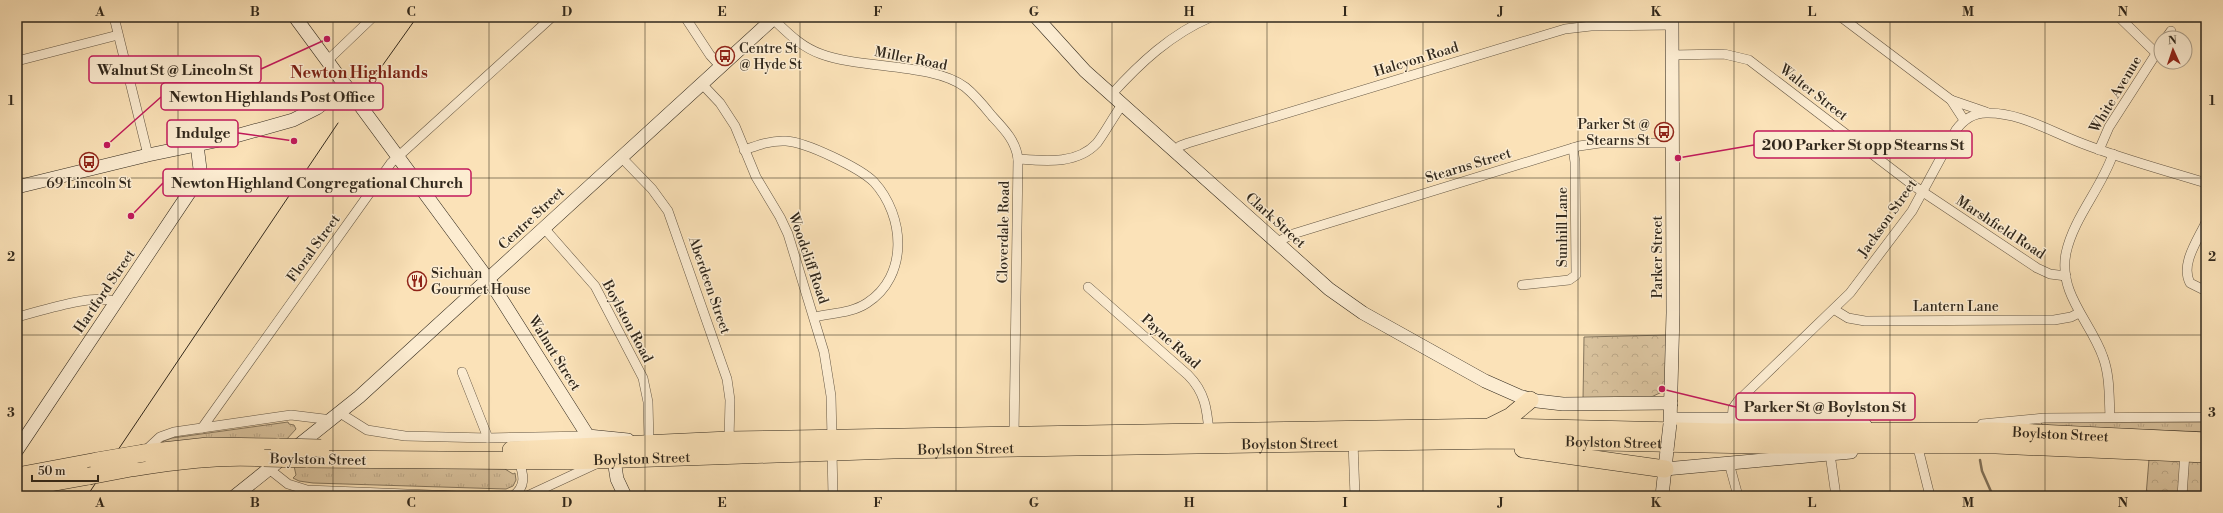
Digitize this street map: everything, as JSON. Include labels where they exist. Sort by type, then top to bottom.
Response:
[{"type":"highway","points":[[1488,427],[1511,416],[1530,400]]},
{"type":"highway","name":"Boylston Street","points":[[17,476],[93,469],[131,468],[200,459],[267,464],[306,459],[519,462],[609,460],[832,445],[1014,435],[1488,427],[1921,435],[2035,446],[2206,454]]},
{"type":"highway","name":"Boylston Street","points":[[17,489],[93,469],[144,453],[208,446],[528,450],[729,440],[832,445],[1468,440],[1757,445],[1921,435],[2026,432],[2206,441]]},
{"type":"highway","points":[[1468,440],[1665,469]]},
{"type":"main road","name":"Walnut Street","points":[[295,17],[488,279],[588,436]]},
{"type":"main road","name":"Clark Street","points":[[1036,17],[1072,59],[1329,289],[1354,308],[1485,381],[1530,400]]},
{"type":"main road","name":"Centre Street","points":[[235,496],[267,464],[336,416],[774,18]]},
{"type":"main road","name":"Parker Street","points":[[1662,496],[1671,422],[1673,313],[1672,21]]},
{"type":"main road","points":[[17,187],[296,120],[317,108],[346,86]]},
{"type":"main road","name":"Hartford Street","points":[[17,450],[197,181],[200,169],[197,145]]},
{"type":"main road","points":[[1530,400],[1563,404],[1671,403]]},
{"type":"main road","name":"Boylston Street","points":[[1671,422],[1807,420],[1921,435]]},
{"type":"main road","name":"Boylston Street","points":[[1665,469],[1830,454],[1921,435]]},
{"type":"main road","points":[[588,436],[611,437],[649,443]]},
{"type":"main road","points":[[609,460],[625,496]]},
{"type":"street","points":[[114,17],[148,155]]},
{"type":"street","points":[[327,61],[373,17]]},
{"type":"street","name":"Floral Street","points":[[202,428],[398,156],[552,17]]},
{"type":"street","points":[[685,17],[710,55],[721,67]]},
{"type":"street","points":[[1111,95],[1147,57],[1180,34],[1211,17]]},
{"type":"street","points":[[1841,17],[1951,100],[1988,112],[2014,116],[2099,150],[2206,183]]},
{"type":"street","name":"White Avenue","points":[[2119,17],[2153,46]]},
{"type":"street","name":"Miller Road","points":[[774,18],[798,43],[822,55],[932,74],[956,82],[971,93],[1003,128],[1014,144],[1018,159]]},
{"type":"street","name":"Halcyon Road","points":[[1175,152],[1180,146],[1188,143],[1565,29],[1672,21]]},
{"type":"street","points":[[17,61],[118,36]]},
{"type":"street","name":"Walter Street","points":[[1672,54],[1724,54],[1749,60],[1923,193]]},
{"type":"street","name":"White Avenue","points":[[2099,150],[2109,127],[2153,58]]},
{"type":"street","name":"Woodcliff Road","points":[[702,84],[730,118],[756,177],[784,225],[815,318],[830,385],[833,496]]},
{"type":"street","points":[[1951,100],[1964,120],[1977,114],[1988,112]]},
{"type":"street","points":[[1018,159],[1054,161],[1075,157],[1086,152],[1100,138],[1122,105]]},
{"type":"street","name":"Jackson Street","points":[[1732,420],[1734,408],[1738,401],[1835,310],[1890,241],[1923,193],[1952,137],[1964,120]]},
{"type":"street","points":[[744,150],[780,141],[794,142],[808,147],[868,177],[882,194],[892,212],[897,233],[898,250],[895,267],[884,288],[867,303],[856,308],[815,318]]},
{"type":"street","name":"Stearns Street","points":[[1277,242],[1293,234],[1572,148],[1600,143],[1672,143]]},
{"type":"street","name":"Sunhill Lane","points":[[1522,285],[1572,279],[1576,275],[1575,170],[1572,148]]},
{"type":"street","points":[[2110,417],[2109,378],[2103,356],[2069,292],[2065,260],[2072,235],[2106,172],[2113,154]]},
{"type":"street","name":"Aberdeen Street","points":[[620,158],[658,196],[675,227],[727,379],[730,400],[729,440]]},
{"type":"street","name":"Cloverdale Road","points":[[1014,435],[1018,159]]},
{"type":"street","name":"Marshfield Road","points":[[1923,193],[2037,268],[2050,274],[2066,276]]},
{"type":"street","points":[[2206,222],[2187,263],[2186,272],[2190,283],[2206,291]]},
{"type":"street","name":"Boylston Road","points":[[544,228],[595,286],[640,372],[648,396],[649,443]]},
{"type":"street","name":"Payne Road","points":[[1088,287],[1198,385],[1206,403],[1209,432]]},
{"type":"street","points":[[17,317],[90,300],[106,298],[115,302]]},
{"type":"street","name":"Lantern Lane","points":[[1835,310],[1848,318],[1865,321],[2054,320],[2071,317],[2079,313]]},
{"type":"street","points":[[462,372],[488,438]]},
{"type":"street","points":[[144,453],[164,435],[202,428],[291,416],[336,416],[374,432],[411,436],[488,438],[588,436]]},
{"type":"street","points":[[1930,496],[1921,435],[2032,418],[2206,417]]},
{"type":"street","points":[[1353,442],[1355,496]]},
{"type":"street","points":[[2182,496],[2185,453]]},
{"type":"street","points":[[1830,454],[1836,496]]},
{"type":"street","points":[[527,496],[609,460]]},
{"type":"street","points":[[513,496],[520,489],[524,481],[519,462]]},
{"type":"street","points":[[267,464],[292,486],[323,494],[457,496]]},
{"type":"street","points":[[1730,464],[1738,496]]},
{"type":"green space","points":[[1668,335],[1665,384],[1662,392],[1649,398],[1583,400],[1584,337]]},
{"type":"green space","points":[[288,422],[289,424],[294,425],[296,429],[286,440],[164,443],[163,441],[172,438]]},
{"type":"green space","points":[[2206,422],[2206,432],[2044,426],[2041,423]]},
{"type":"green space","points":[[2149,459],[2206,461],[2206,496],[2146,496]]},
{"type":"green space","points":[[294,466],[505,469],[513,474],[515,473],[516,480],[513,486],[506,489],[313,483],[299,481],[293,478],[296,475]]},
{"type":"green space","points":[[1539,491],[1579,491],[1579,496],[1540,496]]},
{"type":"waterway","points":[[1980,460],[1982,471],[1993,496]]},
{"type":"tram line","points":[[365,90],[417,17]]},
{"type":"tram line","points":[[87,496],[338,123]]},
{"type":"place","name":"Walnut St @ Lincoln St","points":[[327,39]]},
{"type":"place","name":"Centre St @ Hyde St","points":[[725,56]]},
{"type":"place","name":"Parker St @ Stearns St","points":[[1664,132]]},
{"type":"place","name":"Indulge","points":[[294,141]]},
{"type":"place","name":"Newton Highlands Post Office","points":[[107,145]]},
{"type":"place","name":"200 Parker St opp Stearns St","points":[[1678,158]]},
{"type":"place","name":"69 Lincoln St","points":[[89,162]]},
{"type":"place","name":"Newton Highland Congregational Church","points":[[131,216]]},
{"type":"place","name":"Sichuan Gourmet House","points":[[417,281]]},
{"type":"place","name":"Parker St @ Boylston St","points":[[1662,389]]},
{"type":"district","name":"Newton Highlands","points":[[359,72]]}]
